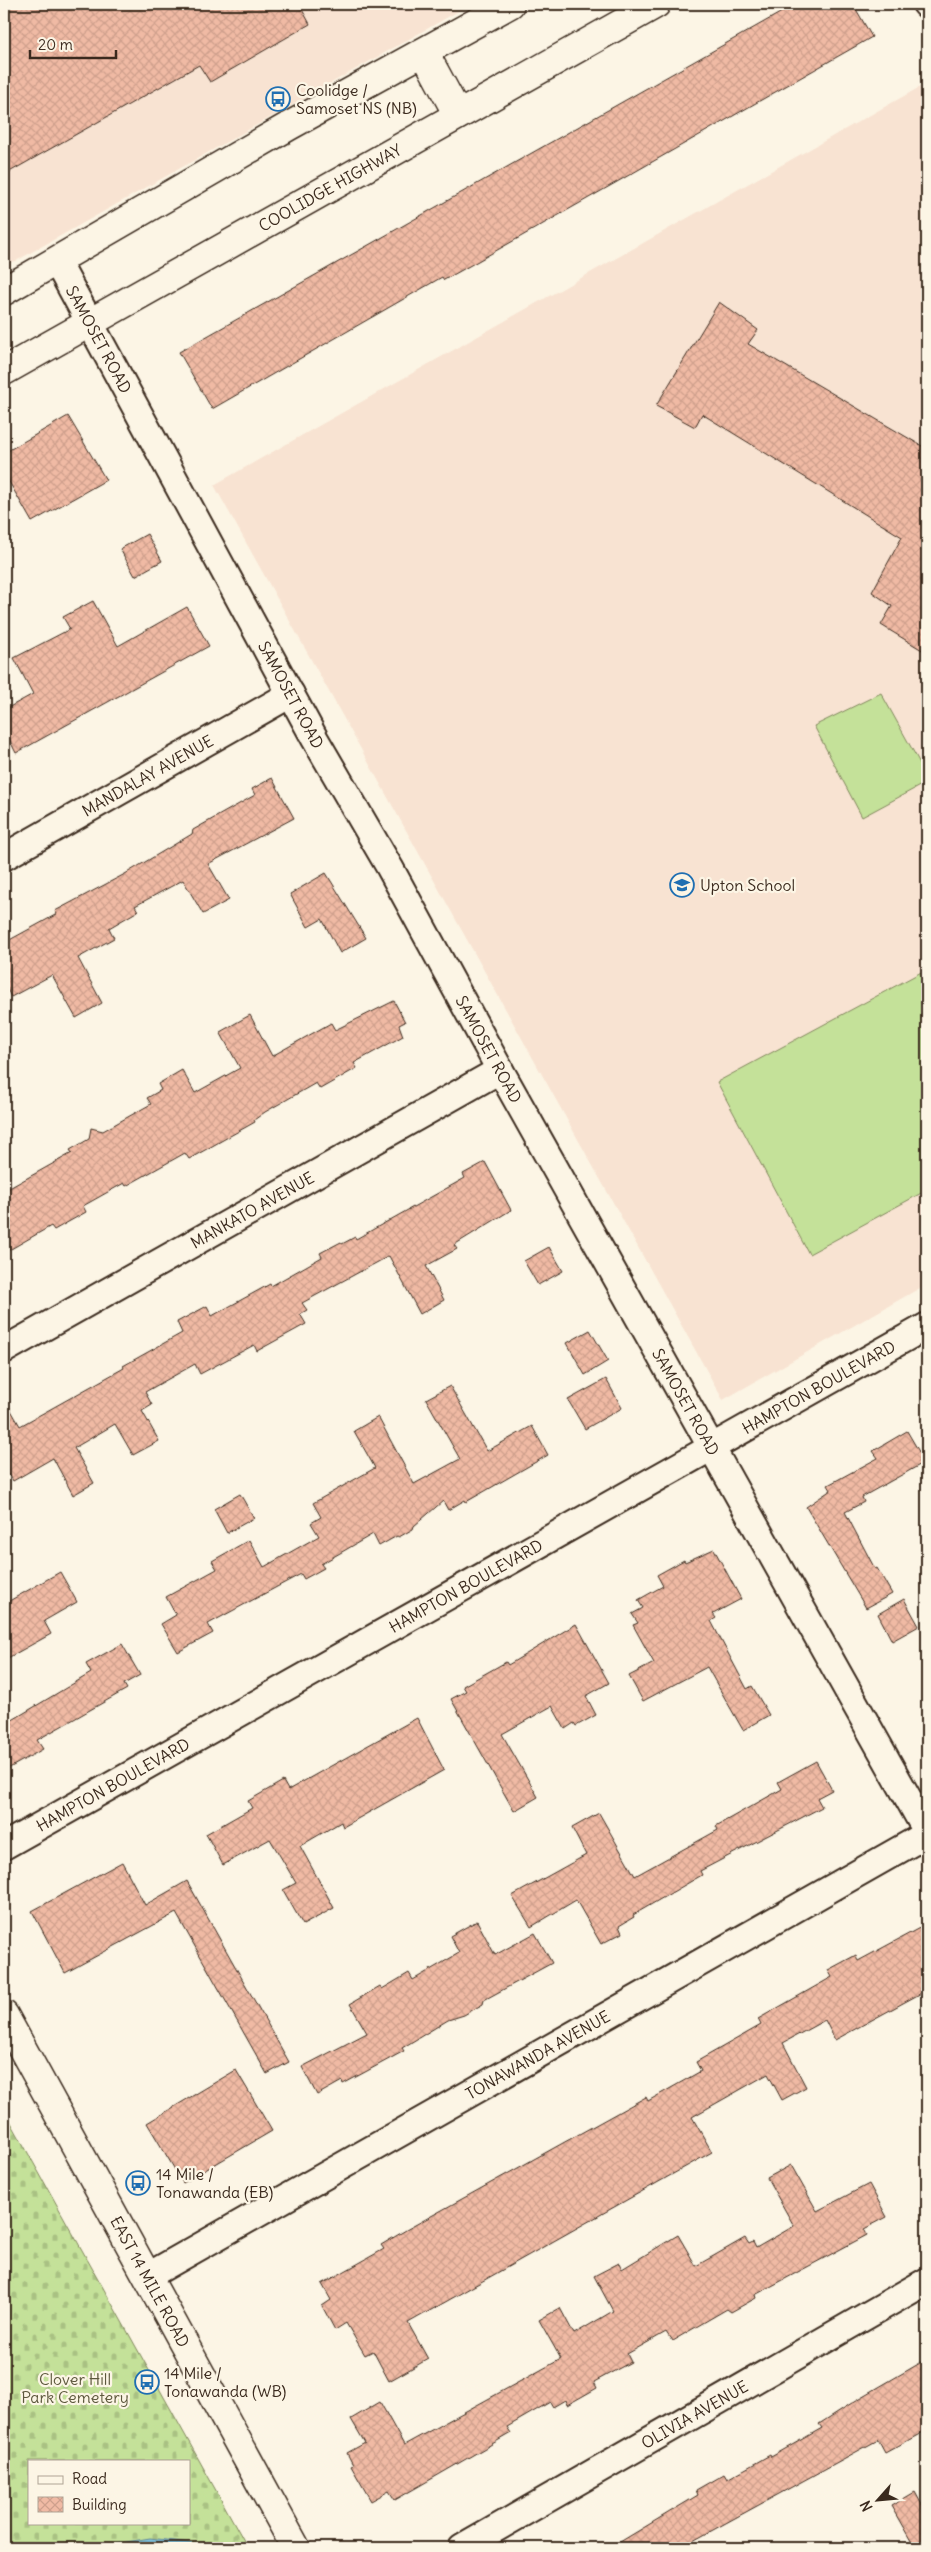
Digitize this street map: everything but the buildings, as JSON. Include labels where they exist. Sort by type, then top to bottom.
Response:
[{"type":"main road","points":[[4,291],[57,262],[254,146],[510,4]]},
{"type":"main road","name":"COOLIDGE HIGHWAY","points":[[4,371],[656,4]]},
{"type":"main road","points":[[424,52],[458,115]]},
{"type":"main road","name":"EAST 14 MILE ROAD","points":[[4,2015],[296,2548]]},
{"type":"street","name":"SAMOSET ROAD","points":[[57,262],[88,323],[291,694],[390,868],[500,1070],[927,1833]]},
{"type":"street","name":"MANDALAY AVENUE","points":[[4,857],[291,694]]},
{"type":"street","name":"MANKATO AVENUE","points":[[4,1350],[500,1070]]},
{"type":"street","name":"HAMPTON BOULEVARD","points":[[4,1846],[927,1326]]},
{"type":"street","name":"TONAWANDA AVENUE","points":[[148,2276],[927,1833]]},
{"type":"street","name":"OLIVIA AVENUE","points":[[462,2548],[927,2281]]},
{"type":"shaded area","points":[[4,4],[471,4],[16,261],[4,264]]},
{"type":"shaded area","name":"Upton School","points":[[927,83],[927,1284],[723,1400],[214,485]]},
{"type":"green space","points":[[881,693],[927,776],[927,782],[862,817],[814,726]]},
{"type":"green space","points":[[927,969],[927,1190],[809,1254],[717,1082]]},
{"type":"green space","name":"Clover Hill Park Cemetery","points":[[4,2110],[248,2548],[4,2548]]},
{"type":"water","points":[[150,2538],[205,2545],[209,2548],[92,2548]]},
{"type":"place","name":"Coolidge / Samoset NS (NB)","points":[[278,99]]},
{"type":"place","name":"Upton School","points":[[682,885]]},
{"type":"place","name":"14 Mile / Tonawanda (EB)","points":[[138,2183]]},
{"type":"place","name":"14 Mile / Tonawanda (WB)","points":[[147,2382]]}]
